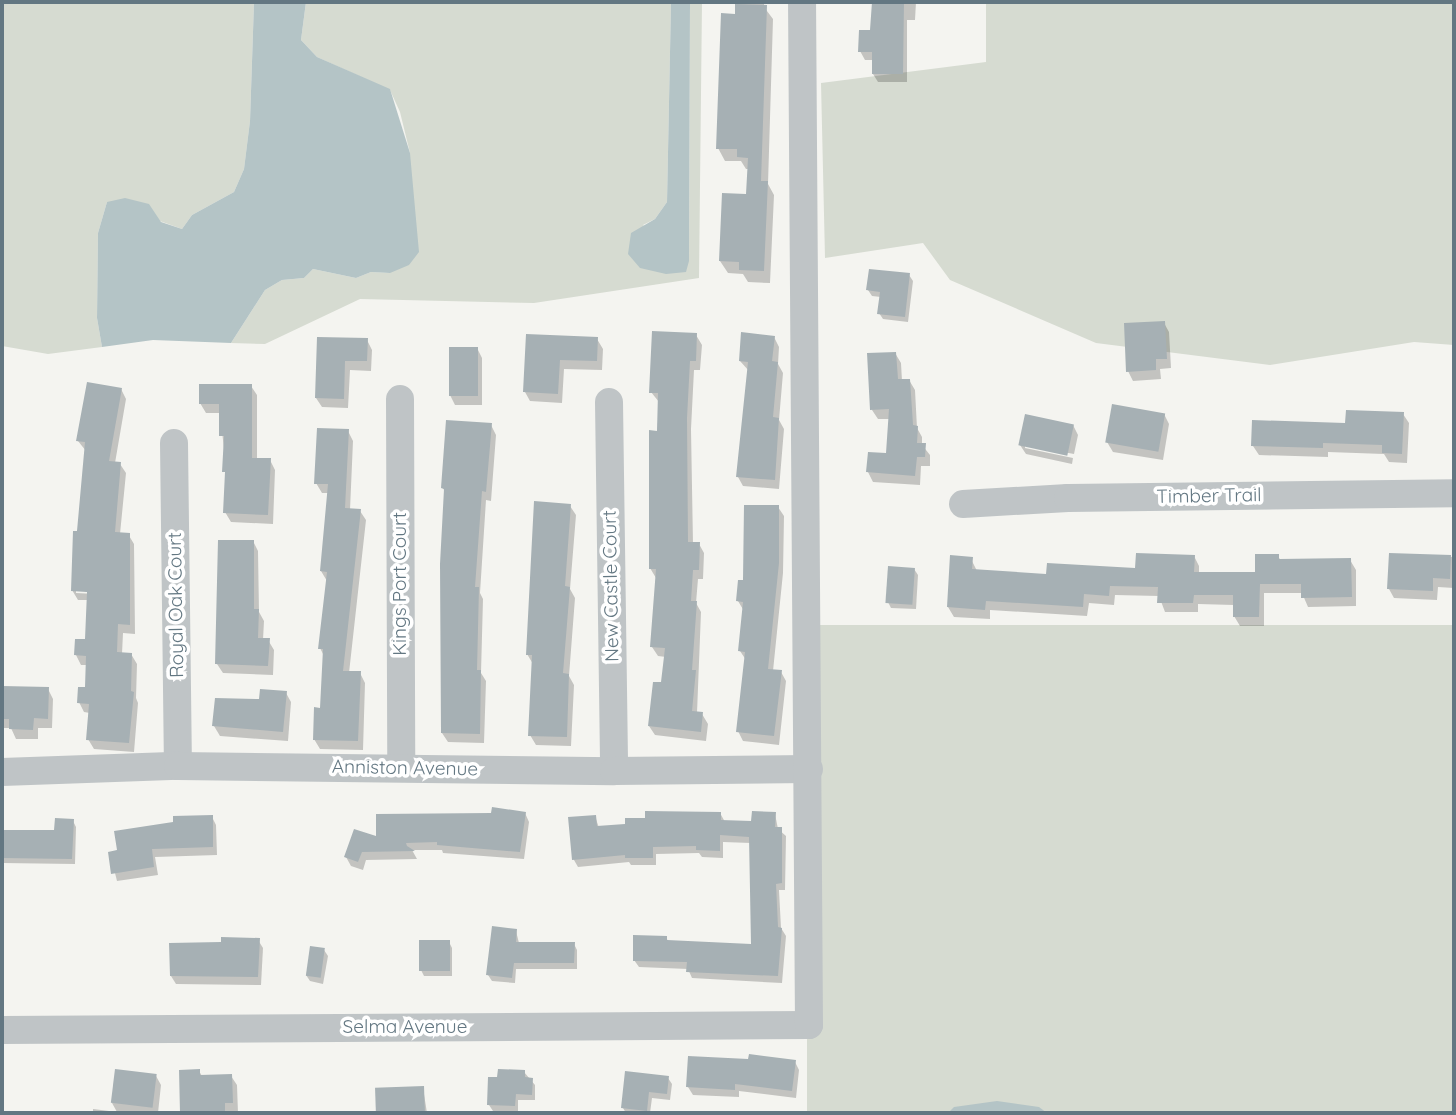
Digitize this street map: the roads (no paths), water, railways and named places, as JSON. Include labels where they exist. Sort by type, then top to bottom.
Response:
[{"type":"street","points":[[802,2],[809,769]]},
{"type":"street","name":"Kings Port Court","points":[[400,399],[401,768]]},
{"type":"street","name":"New Castle Court","points":[[609,402],[614,771]]},
{"type":"street","name":"Royal Oak Court","points":[[174,443],[178,766]]},
{"type":"street","name":"Timber Trail","points":[[963,504],[1068,498],[1454,492]]},
{"type":"street","name":"Anniston Avenue","points":[[2,772],[178,766],[614,771],[809,769]]},
{"type":"street","name":"Selma Avenue","points":[[2,1030],[809,1025],[809,769]]}]
